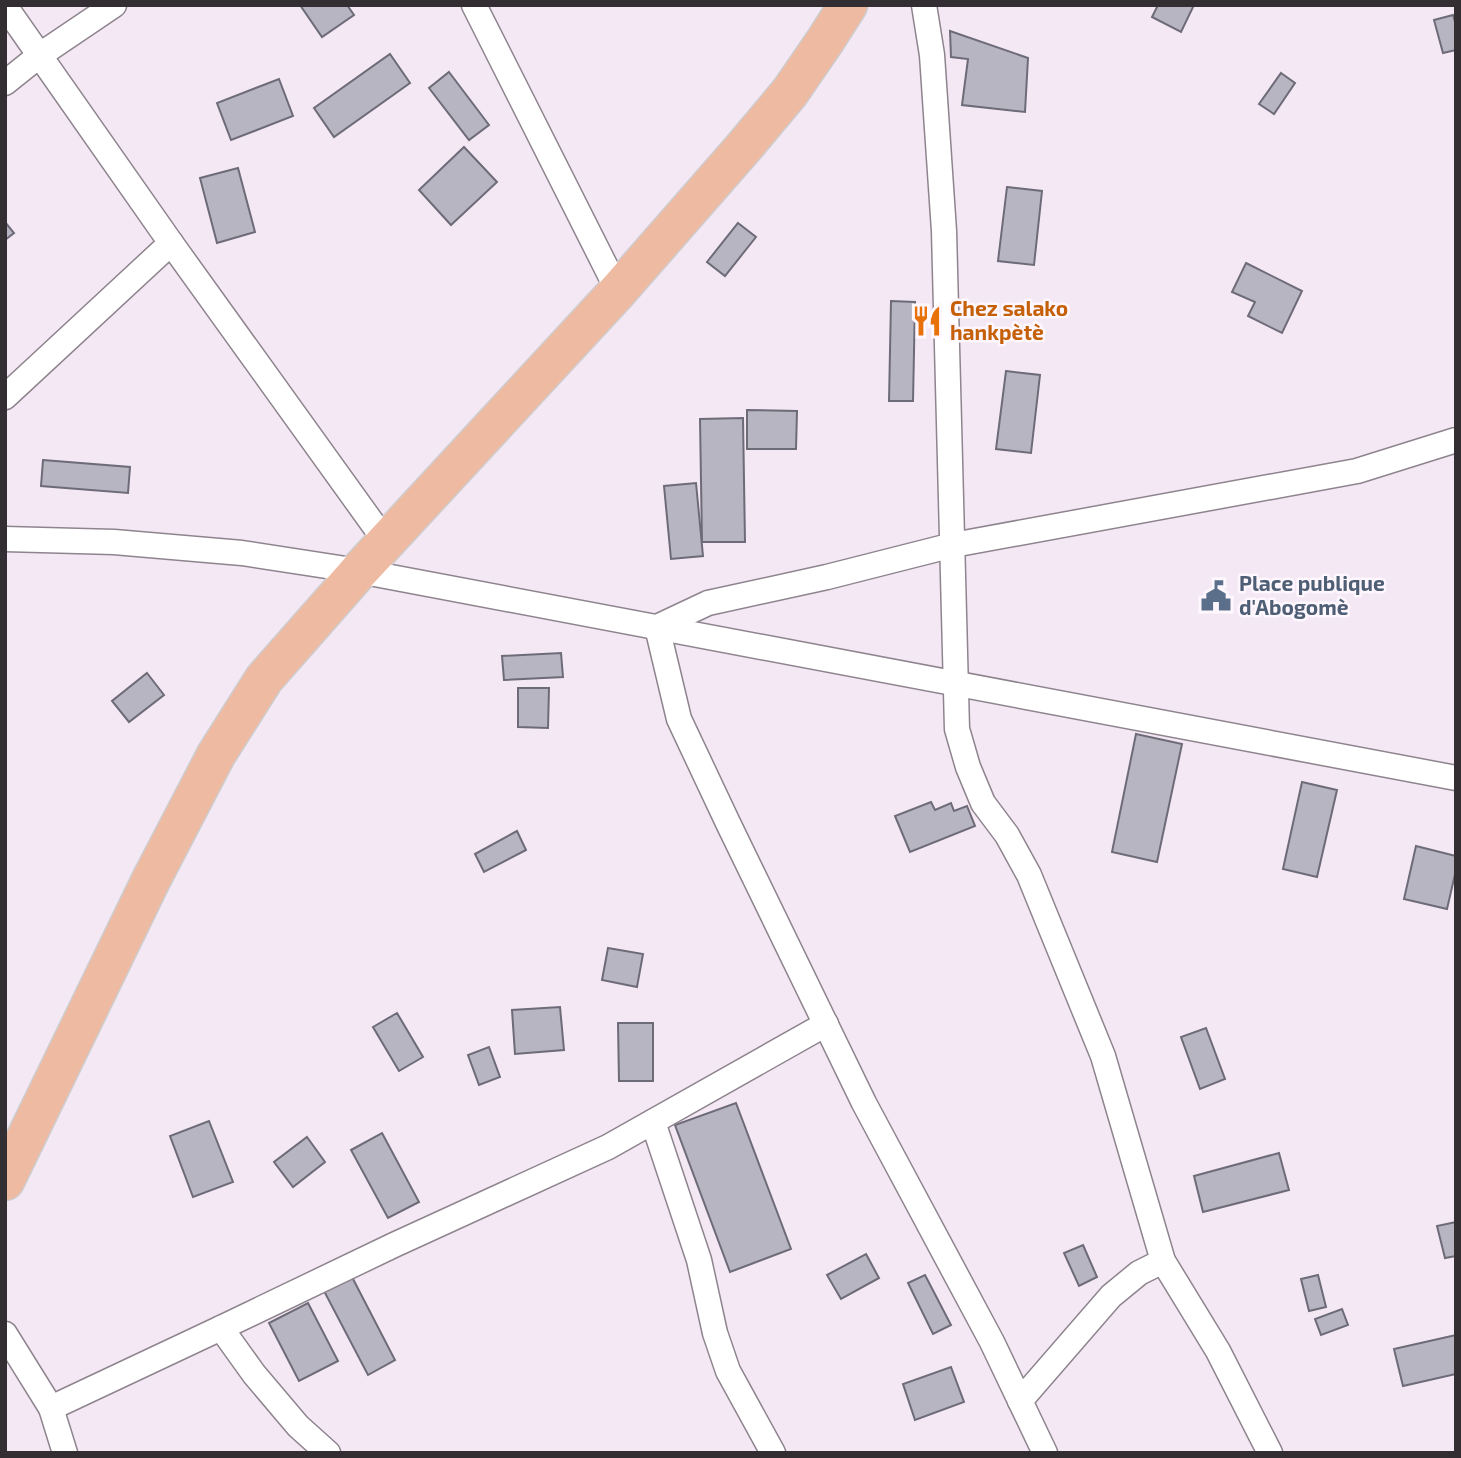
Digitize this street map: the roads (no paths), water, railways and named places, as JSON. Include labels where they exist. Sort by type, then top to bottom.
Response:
[{"type":"main road","points":[[5,1181],[151,880],[216,755],[264,679],[359,571],[618,291],[744,147],[790,92],[848,5]]},
{"type":"street","points":[[5,83],[40,55],[114,5]]},
{"type":"street","points":[[474,5],[618,291]]},
{"type":"street","points":[[925,5],[932,55],[944,231],[957,729],[968,767],[983,803],[1007,835],[1029,875],[1103,1056],[1163,1261],[1217,1351],[1270,1453]]},
{"type":"street","points":[[5,6],[386,542]]},
{"type":"street","points":[[5,397],[171,243]]},
{"type":"street","points":[[657,627],[708,603],[827,577],[953,545],[1357,471],[1456,440]]},
{"type":"street","points":[[5,539],[114,542],[243,552],[359,571],[1456,778]]},
{"type":"street","points":[[657,627],[679,719],[864,1103],[992,1342],[1045,1453]]},
{"type":"street","points":[[51,1408],[608,1147],[826,1024]]},
{"type":"street","points":[[653,1122],[699,1260],[715,1333],[728,1371],[773,1453]]},
{"type":"street","points":[[1020,1401],[1111,1296],[1139,1273],[1163,1261]]},
{"type":"street","points":[[221,1328],[254,1374],[298,1426],[328,1453]]},
{"type":"street","points":[[5,1334],[51,1408],[65,1453]]},
{"type":"place","name":"Chez salako hankpètè","points":[[927,321]]},
{"type":"place","name":"Place publique d'Abogomè","points":[[1216,596]]}]
